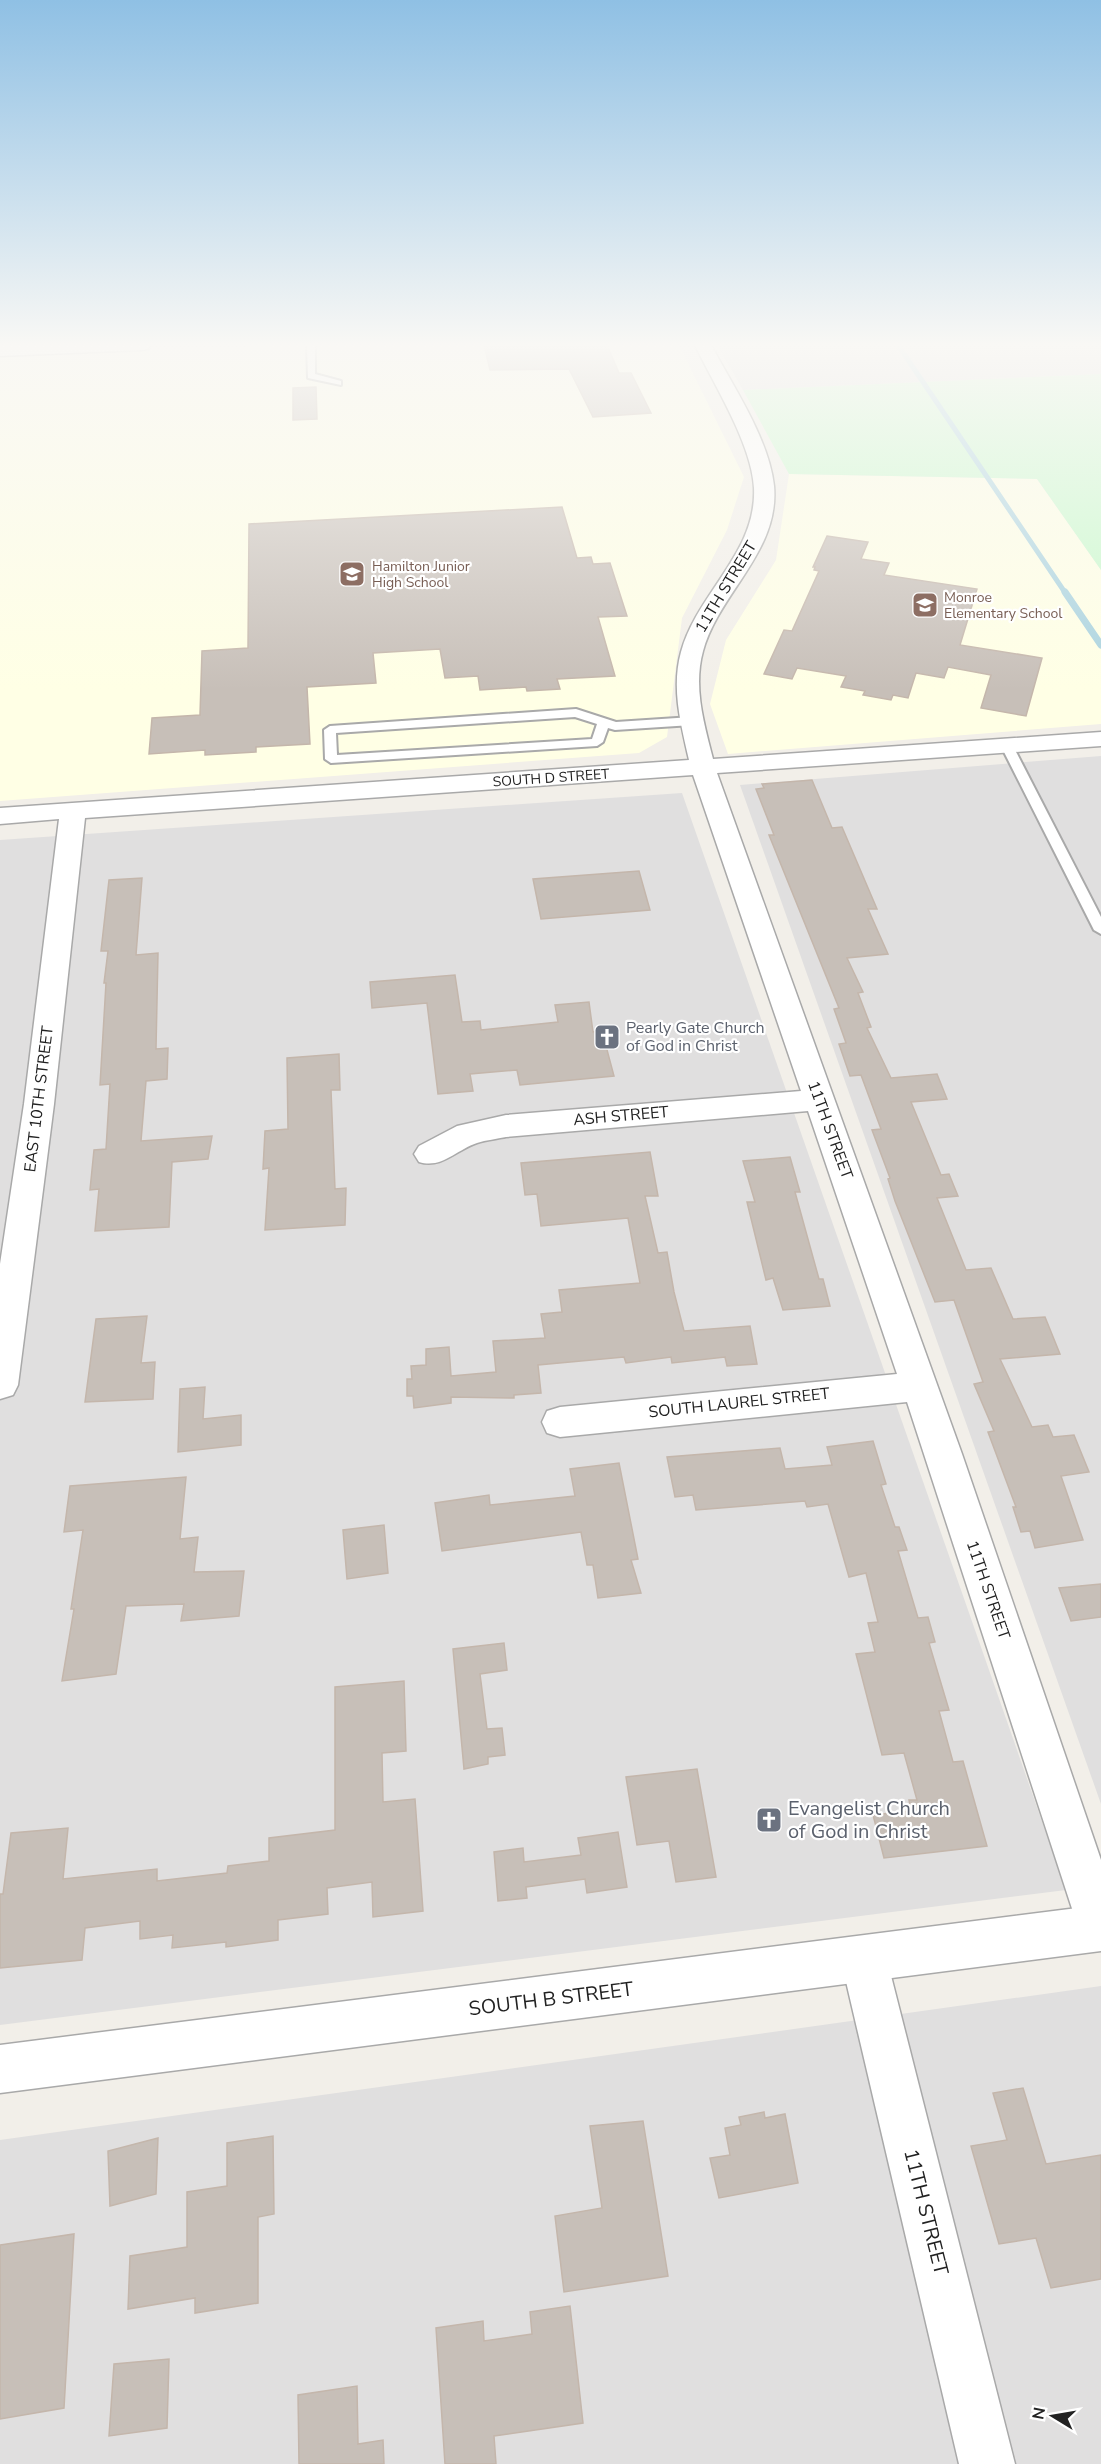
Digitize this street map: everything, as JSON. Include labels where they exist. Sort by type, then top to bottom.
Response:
[{"type":"street","name":"11TH STREET","points":[[758,460],[765,501],[758,535],[753,546],[713,603],[697,635],[691,654],[687,684],[692,721],[703,768],[818,1100],[858,1208],[1101,1928]]},
{"type":"street","name":"SOUTH D STREET","points":[[0,816],[1101,739]]},
{"type":"street","name":"EAST 10TH STREET","points":[[0,1385],[39,1104],[73,812]]},
{"type":"street","name":"ASH STREET","points":[[430,1154],[468,1134],[507,1126],[818,1100]]},
{"type":"street","name":"SOUTH LAUREL STREET","points":[[560,1422],[917,1386]]},
{"type":"street","name":"SOUTH B STREET","points":[[0,2069],[1101,1928]]},
{"type":"street","name":"11TH STREET","points":[[864,1960],[987,2464]]},
{"type":"lane","points":[[604,722],[597,742],[332,759],[330,730],[576,713],[604,722],[615,726],[692,721]]},
{"type":"lane","points":[[1007,746],[1101,930]]},
{"type":"shaded area","name":"Hamilton Junior High School","points":[[0,460],[736,460],[744,477],[727,530],[682,618],[667,737],[639,753],[0,801]]},
{"type":"shaded area","name":"Monroe Elementary School","points":[[789,474],[1037,479],[1101,570],[1101,724],[728,754],[710,704],[726,640],[776,560]]},
{"type":"shaded area","points":[[1101,756],[1101,1804],[740,785]]},
{"type":"shaded area","points":[[682,793],[1066,1890],[0,2025],[0,840]]},
{"type":"shaded area","points":[[1101,1986],[1101,2464],[0,2464],[0,2140]]},
{"type":"green space","points":[[781,460],[1101,460],[1101,570],[1037,479],[789,474]]},
{"type":"building","points":[[562,507],[577,558],[591,557],[593,564],[610,563],[627,616],[598,617],[615,676],[557,679],[560,689],[527,691],[526,687],[480,690],[478,676],[445,678],[440,649],[373,653],[376,683],[307,687],[310,744],[256,747],[256,752],[205,755],[205,750],[149,754],[152,718],[200,715],[202,651],[248,648],[249,524]]},
{"type":"building","points":[[827,536],[868,542],[861,559],[889,563],[884,575],[977,589],[960,645],[1042,658],[1026,716],[981,708],[991,675],[948,667],[944,678],[916,673],[908,698],[893,695],[891,700],[863,695],[865,691],[841,687],[846,676],[797,668],[792,679],[764,674],[784,630],[792,631],[819,571],[814,570],[815,567],[813,567]]},
{"type":"building","points":[[812,780],[832,828],[842,827],[877,909],[868,909],[888,954],[847,958],[863,992],[858,993],[871,1027],[867,1028],[891,1078],[937,1074],[947,1099],[911,1102],[941,1175],[949,1174],[958,1196],[937,1198],[966,1270],[991,1268],[1013,1319],[1045,1317],[1060,1354],[1000,1359],[1032,1427],[1048,1425],[1053,1437],[1074,1435],[1089,1472],[1061,1476],[1083,1540],[1035,1548],[1030,1531],[1021,1532],[1013,1507],[1016,1507],[988,1432],[994,1431],[974,1384],[983,1382],[954,1300],[935,1302],[895,1201],[888,1179],[890,1178],[872,1130],[881,1129],[861,1075],[850,1076],[839,1044],[846,1043],[834,1009],[839,1008],[769,835],[774,835],[756,789],[764,788],[762,784]]},
{"type":"building","points":[[639,871],[650,910],[541,919],[533,879]]},
{"type":"building","points":[[142,878],[136,955],[158,953],[156,1049],[168,1048],[167,1079],[146,1081],[141,1141],[212,1136],[208,1159],[172,1162],[169,1227],[95,1231],[99,1189],[90,1190],[94,1150],[106,1149],[110,1084],[100,1085],[106,983],[104,983],[108,951],[101,951],[109,880]]},
{"type":"building","points":[[455,975],[462,1022],[480,1021],[481,1030],[558,1022],[555,1005],[589,1002],[593,1032],[602,1031],[614,1076],[520,1085],[517,1070],[470,1074],[473,1091],[438,1094],[427,1003],[372,1008],[370,982]]},
{"type":"building","points":[[339,1054],[340,1090],[331,1090],[335,1189],[346,1188],[345,1225],[265,1230],[269,1168],[263,1169],[265,1131],[288,1129],[287,1058]]},
{"type":"building","points":[[650,1152],[658,1196],[645,1196],[658,1253],[667,1252],[684,1331],[750,1326],[757,1364],[727,1366],[725,1357],[672,1363],[671,1357],[626,1363],[624,1357],[538,1365],[541,1393],[514,1395],[514,1398],[451,1397],[451,1403],[414,1408],[413,1396],[407,1396],[407,1379],[412,1379],[411,1366],[426,1365],[426,1349],[449,1347],[451,1376],[496,1372],[493,1341],[545,1338],[541,1314],[562,1312],[559,1290],[640,1283],[628,1218],[541,1226],[537,1194],[525,1195],[521,1163]]},
{"type":"building","points":[[790,1157],[800,1192],[795,1192],[819,1279],[823,1279],[830,1306],[783,1310],[773,1278],[766,1280],[747,1202],[755,1202],[743,1161]]},
{"type":"building","points":[[147,1316],[141,1363],[155,1362],[153,1399],[85,1402],[96,1319]]},
{"type":"building","points":[[205,1387],[203,1419],[241,1415],[241,1445],[178,1452],[180,1389]]},
{"type":"building","points":[[873,1441],[886,1484],[881,1485],[895,1527],[899,1527],[907,1550],[898,1551],[918,1618],[928,1617],[935,1642],[929,1643],[949,1710],[939,1711],[953,1762],[963,1761],[987,1846],[884,1858],[873,1815],[911,1811],[909,1800],[917,1800],[904,1753],[882,1755],[856,1654],[875,1652],[868,1623],[878,1622],[866,1573],[849,1577],[828,1504],[807,1507],[805,1501],[696,1510],[693,1495],[675,1497],[667,1457],[780,1448],[785,1469],[832,1465],[827,1447]]},
{"type":"building","points":[[619,1463],[638,1559],[631,1560],[641,1593],[598,1598],[593,1565],[587,1565],[581,1532],[442,1551],[435,1503],[489,1495],[490,1505],[575,1496],[570,1469]]},
{"type":"building","points":[[186,1477],[180,1539],[198,1537],[194,1572],[244,1571],[239,1616],[181,1621],[184,1604],[126,1606],[116,1674],[62,1681],[74,1609],[71,1609],[83,1530],[64,1532],[70,1486]]},
{"type":"building","points":[[384,1525],[388,1573],[347,1579],[343,1530]]},
{"type":"building","points":[[1101,1584],[1101,1617],[1071,1621],[1059,1588]]},
{"type":"building","points":[[504,1643],[507,1670],[480,1674],[487,1729],[502,1728],[505,1755],[488,1757],[488,1764],[464,1769],[453,1649]]},
{"type":"building","points":[[404,1681],[406,1751],[382,1753],[383,1802],[415,1799],[423,1911],[373,1917],[372,1882],[327,1888],[328,1914],[278,1920],[278,1940],[226,1947],[226,1942],[172,1948],[173,1935],[140,1939],[140,1921],[85,1928],[82,1960],[0,1968],[0,1894],[3,1894],[11,1833],[68,1828],[63,1879],[157,1869],[157,1881],[227,1873],[228,1866],[269,1861],[269,1838],[335,1830],[335,1687]]},
{"type":"building","points":[[697,1769],[716,1877],[676,1882],[669,1841],[637,1845],[626,1777]]},
{"type":"building","points":[[618,1832],[627,1887],[587,1893],[585,1879],[526,1887],[527,1898],[498,1901],[494,1852],[523,1848],[524,1862],[581,1855],[578,1838]]},
{"type":"building","points":[[1023,2088],[1046,2164],[1101,2155],[1101,2279],[1051,2288],[1036,2238],[999,2244],[971,2146],[1007,2140],[993,2093]]},
{"type":"building","points":[[764,2112],[765,2118],[785,2114],[798,2183],[719,2198],[710,2158],[730,2155],[725,2128],[741,2125],[739,2117]]},
{"type":"building","points":[[643,2121],[668,2276],[564,2292],[555,2216],[602,2208],[590,2126]]},
{"type":"building","points":[[273,2136],[274,2214],[258,2217],[258,2303],[195,2313],[195,2298],[128,2309],[130,2256],[187,2247],[187,2192],[227,2186],[227,2143]]},
{"type":"building","points":[[158,2138],[156,2194],[110,2206],[108,2151]]},
{"type":"building","points":[[74,2234],[64,2408],[0,2419],[0,2245]]},
{"type":"building","points":[[570,2306],[583,2423],[494,2436],[496,2464],[445,2464],[436,2328],[483,2321],[484,2341],[532,2334],[530,2312]]},
{"type":"building","points":[[169,2359],[167,2428],[109,2436],[114,2364]]},
{"type":"building","points":[[357,2386],[358,2444],[383,2440],[384,2464],[299,2464],[298,2395]]},
{"type":"waterway","points":[[976,460],[1066,594]]},
{"type":"waterway","points":[[1065,592],[1101,645]]},
{"type":"place","name":"Hamilton Junior High School","points":[[352,574]]},
{"type":"place","name":"Monroe Elementary School","points":[[925,605]]},
{"type":"place","name":"Pearly Gate Church of God in Christ","points":[[607,1037]]},
{"type":"place","name":"Evangelist Church of God in Christ","points":[[769,1820]]}]
